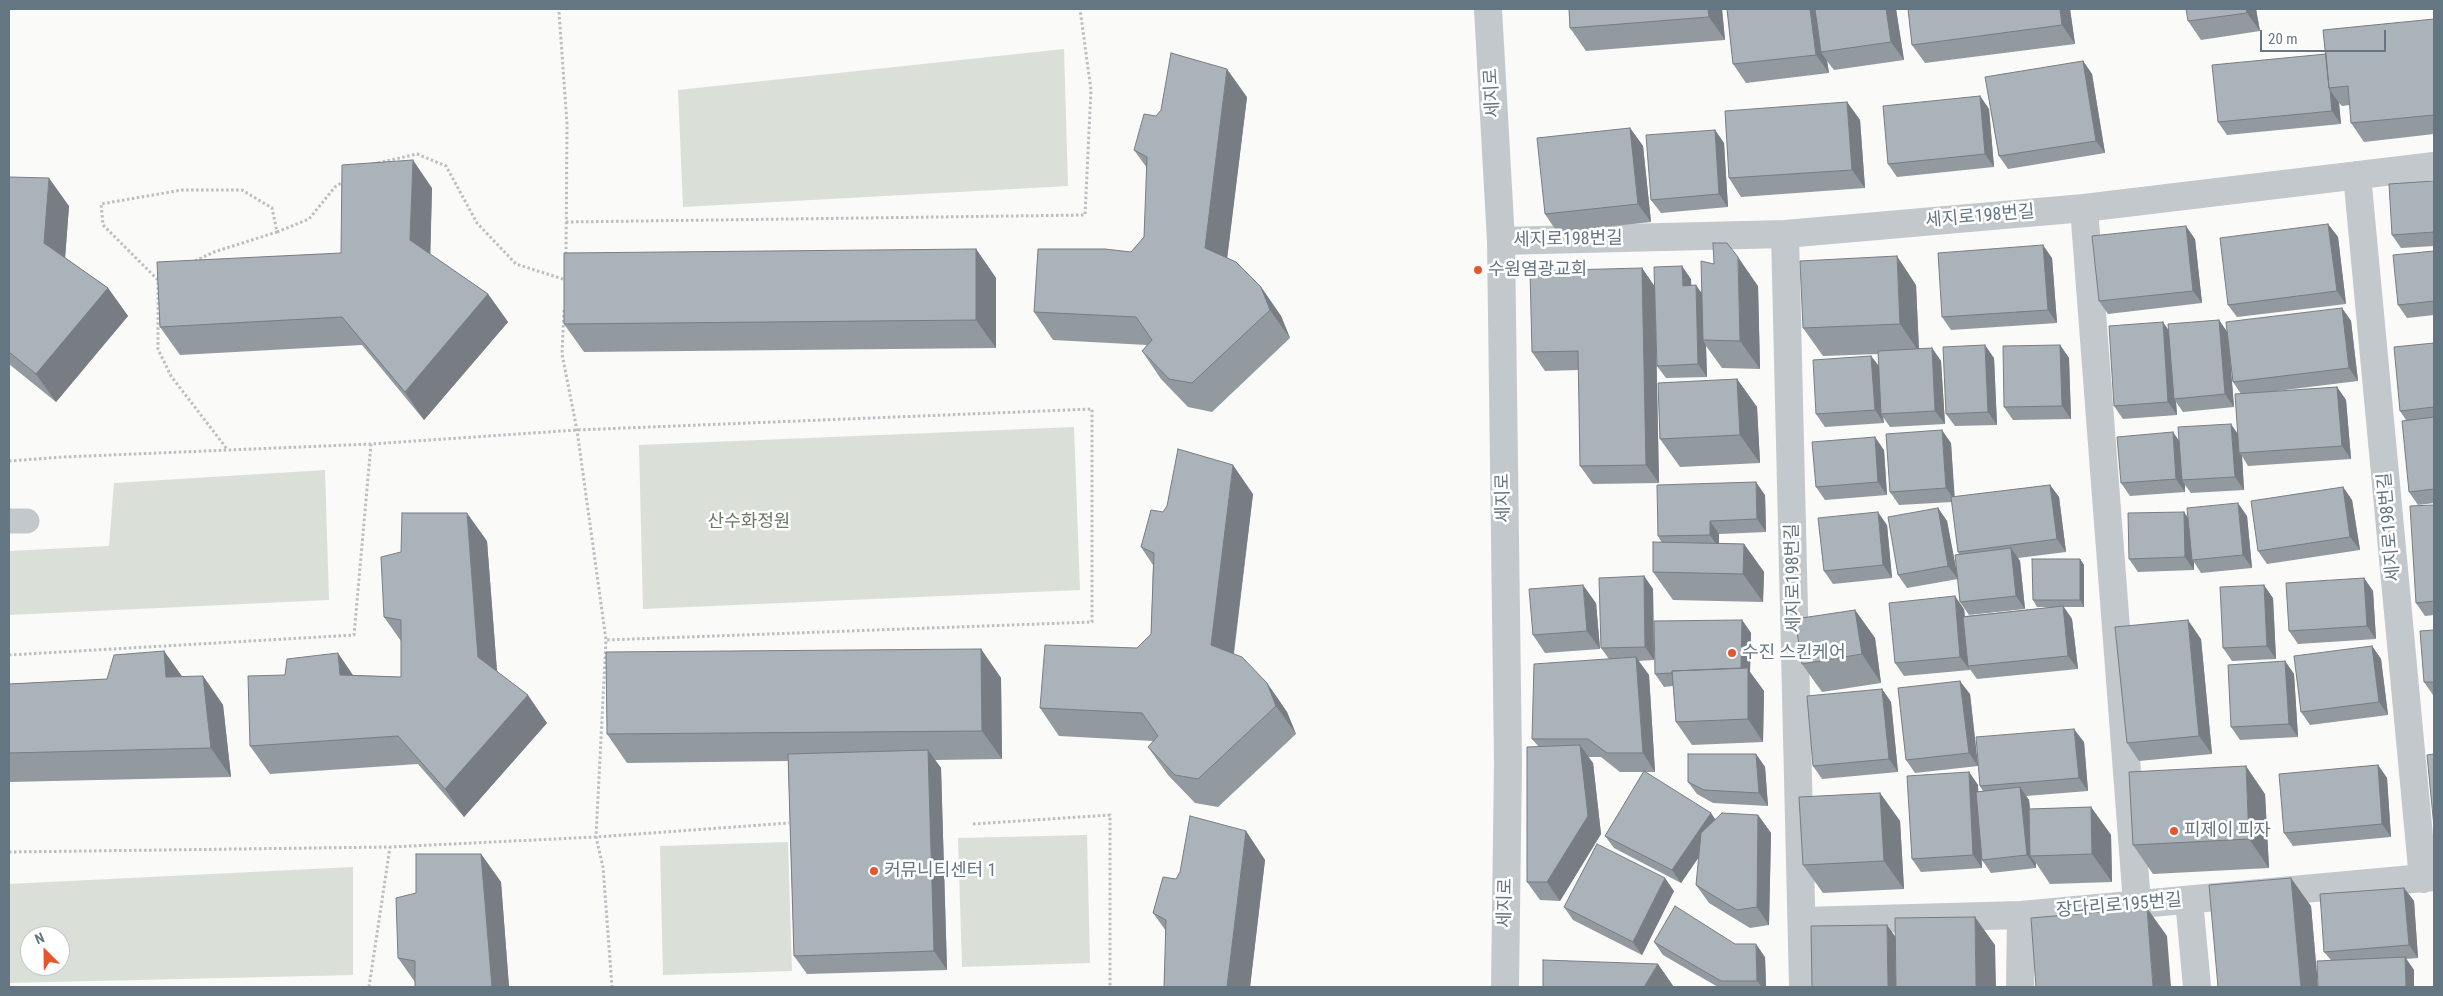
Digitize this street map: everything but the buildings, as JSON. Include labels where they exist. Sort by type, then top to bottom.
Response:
[{"type":"street","name":"세지로","points":[[1488,9],[1501,241],[1508,762],[1505,987]]},
{"type":"street","name":"세지로198번길","points":[[1501,241],[1785,234],[2084,208],[2434,166]]},
{"type":"street","name":"세지로198번길","points":[[2357,175],[2429,878]]},
{"type":"street","points":[[2084,208],[2137,903]]},
{"type":"street","name":"세지로198번길","points":[[1785,234],[1803,987]]},
{"type":"street","name":"장다리로195번길","points":[[1802,921],[2021,914],[2429,878]]},
{"type":"street","points":[[2189,900],[2197,987]]},
{"type":"street","points":[[2020,987],[2021,914]]},
{"type":"path","points":[[566,222],[1085,215],[1091,90],[1080,9]]},
{"type":"path","points":[[559,12],[567,124],[566,261]]},
{"type":"path","points":[[368,167],[376,162],[417,154],[446,166],[477,223],[516,264],[566,280]]},
{"type":"path","points":[[190,264],[214,252],[277,232],[309,219],[335,187],[352,177]]},
{"type":"path","points":[[228,449],[171,376],[158,349],[158,280],[103,225],[101,204],[182,190],[242,190],[272,208],[277,232]]},
{"type":"path","points":[[566,270],[566,289]]},
{"type":"path","points":[[158,280],[166,276]]},
{"type":"path","points":[[565,308],[562,354],[577,430],[606,640],[596,837],[603,867],[612,987]]},
{"type":"path","points":[[9,461],[228,449],[371,444],[577,430],[1092,409],[1092,622],[606,640]]},
{"type":"path","points":[[9,655],[354,635],[371,444]]},
{"type":"path","points":[[972,824],[1110,815],[1110,987]]},
{"type":"path","points":[[9,852],[390,847],[596,837],[788,824]]},
{"type":"path","points":[[369,987],[390,847]]},
{"type":"green space","points":[[1064,49],[1068,186],[683,207],[678,90]]},
{"type":"green space","name":"산수화정원","points":[[1074,427],[1080,590],[643,609],[639,445]]},
{"type":"green space","points":[[325,470],[329,600],[9,615],[9,551],[109,546],[114,483]]},
{"type":"green space","points":[[1087,835],[1090,963],[962,967],[958,838]]},
{"type":"green space","points":[[788,842],[792,971],[663,975],[660,846]]},
{"type":"green space","points":[[353,867],[353,975],[9,983],[9,884]]},
{"type":"place","name":"수원염광교회","points":[[1478,270]]},
{"type":"place","name":"수진 스킨케어","points":[[1732,653]]},
{"type":"place","name":"피제이 피자","points":[[2174,831]]},
{"type":"place","name":"커뮤니티센터 1","points":[[874,871]]}]
